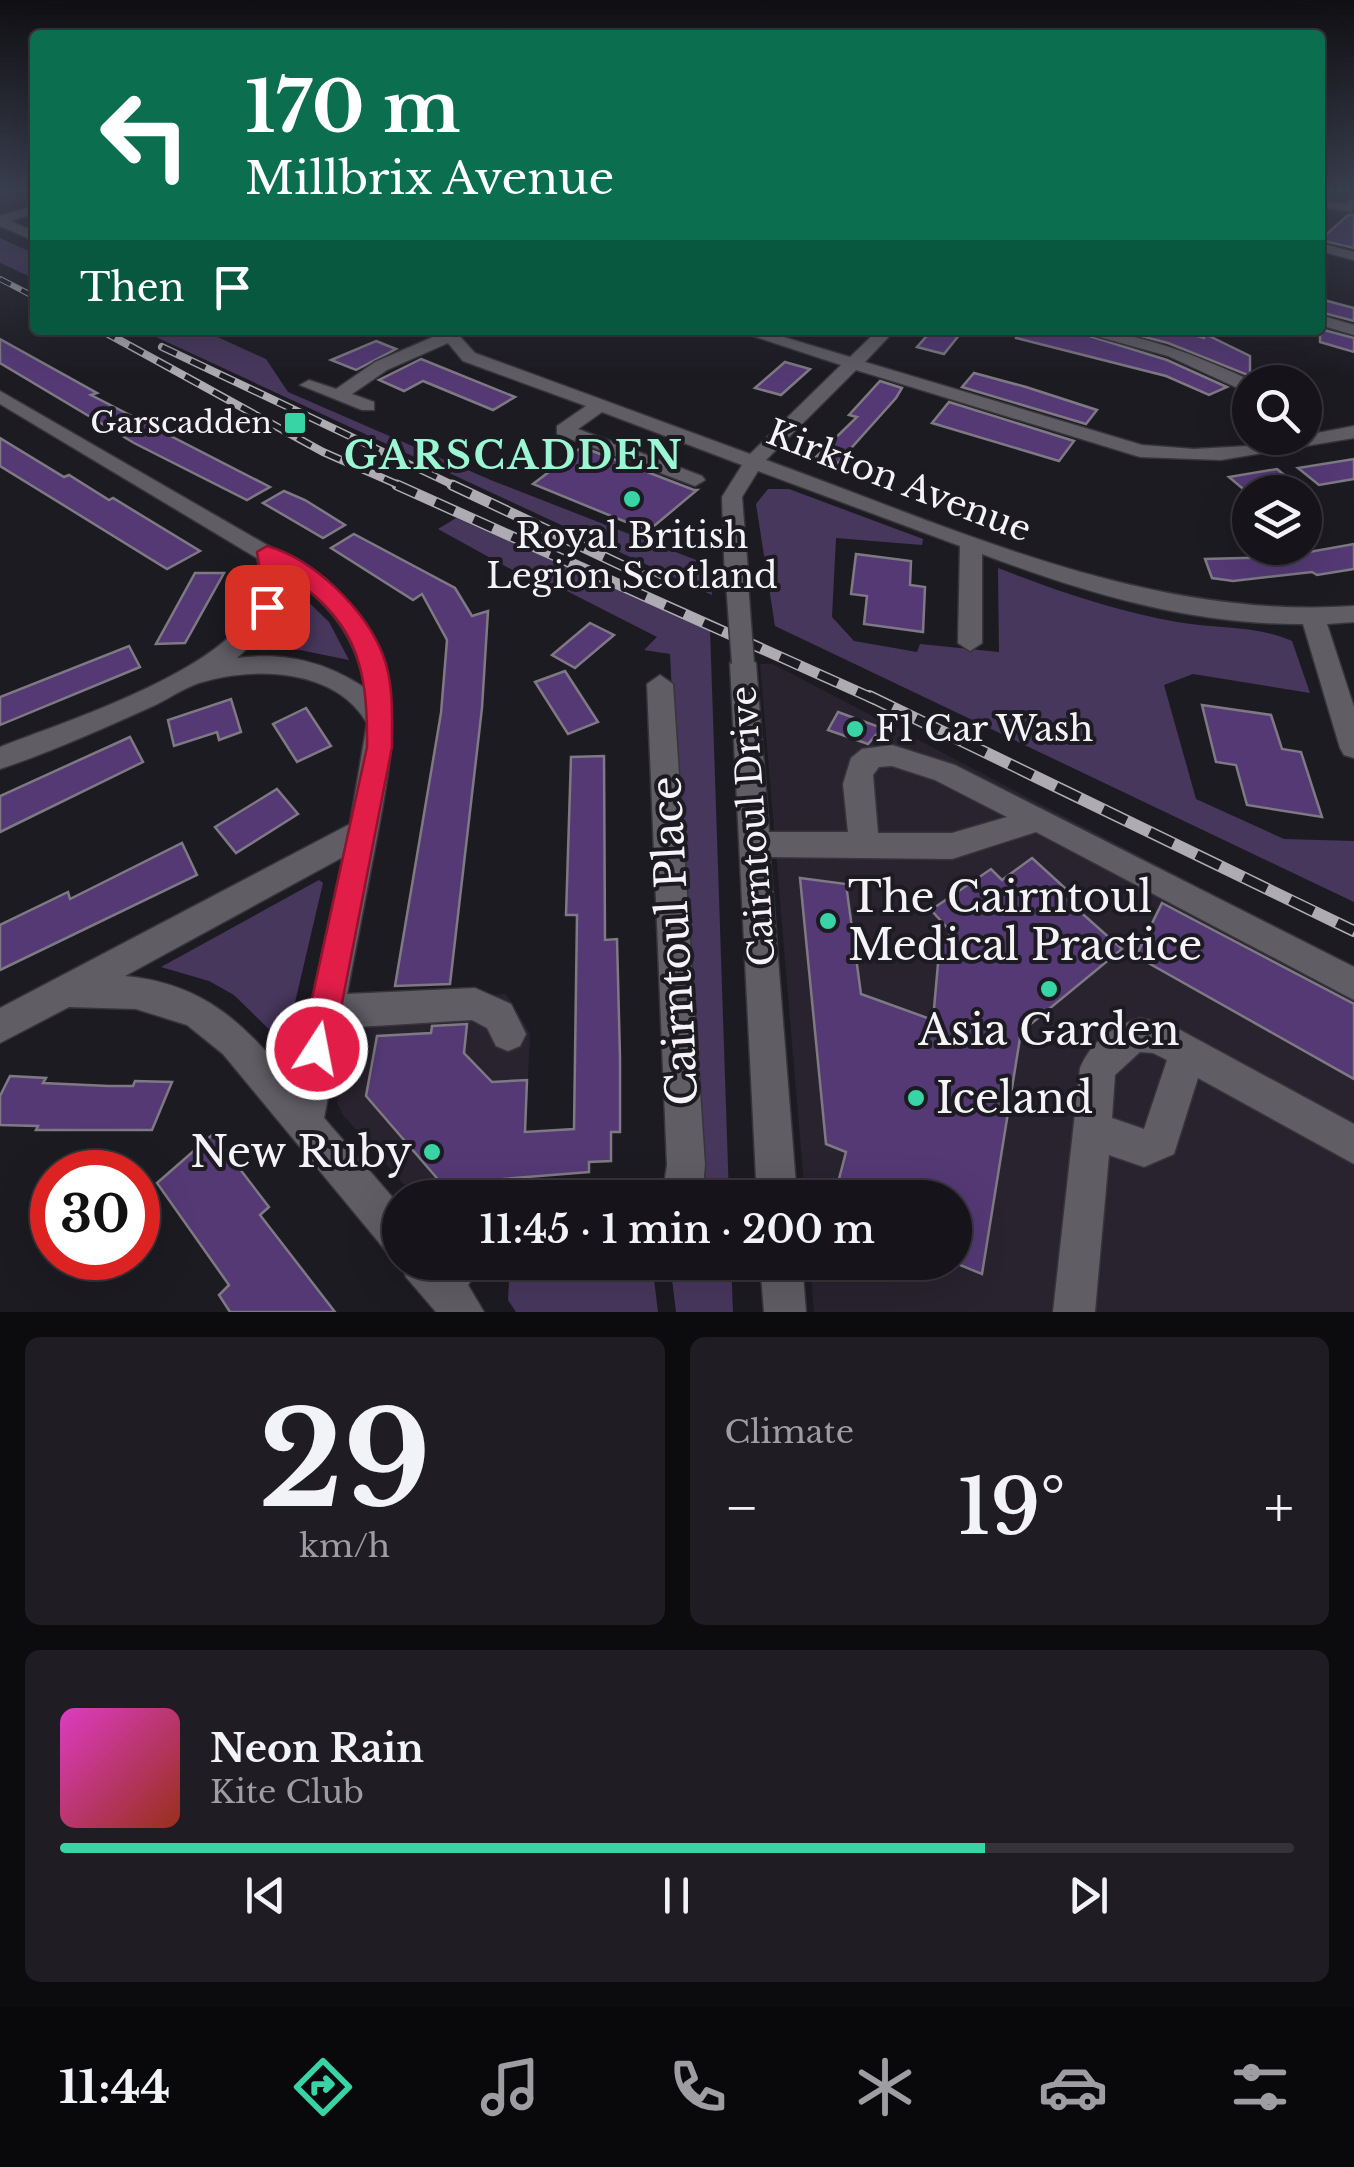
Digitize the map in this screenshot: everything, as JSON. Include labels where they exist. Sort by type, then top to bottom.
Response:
[{"type":"street","points":[[1325,321],[1354,330]]},
{"type":"street","points":[[342,393],[381,366],[443,335]]},
{"type":"street","name":"Kirkton Avenue","points":[[449,335],[469,357],[1081,583],[1168,604],[1313,619],[1354,614]]},
{"type":"street","points":[[759,335],[1140,452],[1199,457],[1354,432]]},
{"type":"street","name":"Cairntoul Drive","points":[[775,1180],[732,498],[754,461],[882,335]]},
{"type":"street","points":[[1103,335],[1174,352],[1232,379]]},
{"type":"street","points":[[309,386],[342,393],[368,406]]},
{"type":"street","points":[[0,396],[316,583],[347,612],[371,654],[381,717],[363,831],[304,1123]]},
{"type":"street","points":[[600,405],[564,430],[695,480]]},
{"type":"street","points":[[1322,434],[1328,438]]},
{"type":"street","points":[[970,643],[971,545]]},
{"type":"street","points":[[187,679],[229,652],[262,616],[272,583],[267,552]]},
{"type":"street","points":[[1313,619],[1354,748]]},
{"type":"street","points":[[0,758],[187,679],[242,666],[298,666],[347,685],[381,717]]},
{"type":"street","name":"Cairntoul Place","points":[[660,684],[684,1180]]},
{"type":"street","points":[[864,845],[859,771],[864,760],[878,754],[915,760],[1354,984]]},
{"type":"street","points":[[754,844],[968,844],[1038,820]]},
{"type":"street","points":[[0,1026],[363,831]]},
{"type":"street","points":[[66,990],[149,995],[199,1012],[236,1042],[382,1216]]},
{"type":"street","points":[[324,1012],[475,1004],[499,1016],[508,1034]]},
{"type":"street","points":[[1074,1312],[1098,1068],[1131,1036],[1147,1033],[1186,1052],[1354,1145]]},
{"type":"street","points":[[1091,1130],[1144,1148],[1160,1141],[1186,1052]]},
{"type":"street","points":[[782,1280],[785,1312]]},
{"type":"shaded area","points":[[0,251],[29,251],[30,277],[0,263]]},
{"type":"shaded area","points":[[152,335],[213,335],[266,359],[288,392],[493,481],[709,565],[712,595]]},
{"type":"shaded area","points":[[768,489],[789,489],[923,539],[922,545],[836,538],[832,617],[854,641],[917,652],[920,644],[999,652],[998,568],[1131,612],[1177,622],[1264,632],[1292,641],[1310,693],[1193,674],[1164,685],[1196,799],[1284,839],[1354,841],[1354,902],[775,626],[756,504]]},
{"type":"shaded area","points":[[456,518],[710,628],[728,1180],[696,1180],[670,654],[644,650],[657,637],[559,587],[545,588],[438,529]]},
{"type":"shaded area","points":[[299,593],[329,622],[349,660],[300,650],[257,649],[291,595]]},
{"type":"shaded area","points":[[760,664],[773,664],[1354,968],[1354,1312],[814,1312],[811,1280],[972,1280],[972,1180],[804,1180]]},
{"type":"shaded area","points":[[319,880],[323,883],[285,1045],[234,995],[209,981],[161,967]]},
{"type":"shaded area","points":[[506,994],[530,1033],[526,1116],[512,1118],[508,1180],[400,1180],[343,1115],[337,1103],[353,1003]]},
{"type":"shaded area","points":[[654,1280],[658,1312],[516,1312],[508,1300],[509,1282]]},
{"type":"shaded area","points":[[672,1280],[732,1280],[733,1312],[676,1312]]},
{"type":"building","points":[[1325,300],[1354,308],[1354,321],[1325,313]]},
{"type":"building","points":[[1325,330],[1354,338],[1354,352],[1320,342]]},
{"type":"building","points":[[928,335],[959,335],[944,354],[917,347]]},
{"type":"building","points":[[1086,335],[1167,360],[1227,387],[1209,395],[1166,376],[1016,338]]},
{"type":"building","points":[[1137,335],[1207,335],[1250,356],[1250,365],[1232,365],[1232,369]]},
{"type":"building","points":[[0,339],[97,393],[91,395],[270,487],[247,500],[134,443],[0,363]]},
{"type":"building","points":[[376,341],[396,349],[356,370],[331,360]]},
{"type":"building","points":[[421,359],[515,397],[493,410],[423,381],[404,391],[379,380]]},
{"type":"building","points":[[785,362],[810,369],[781,395],[755,388]]},
{"type":"building","points":[[974,373],[1097,410],[1086,424],[962,387]]},
{"type":"building","points":[[880,381],[902,388],[896,398],[836,465],[815,458],[857,417],[849,415]]},
{"type":"building","points":[[949,402],[1074,441],[1059,461],[932,423]]},
{"type":"building","points":[[0,438],[64,477],[69,475],[109,500],[113,498],[200,551],[167,569],[0,466]]},
{"type":"building","points":[[582,447],[697,490],[648,531],[533,484]]},
{"type":"building","points":[[1354,459],[1354,479],[1322,484],[1322,475],[1307,475],[1298,468]]},
{"type":"building","points":[[1277,469],[1284,475],[1241,475]]},
{"type":"building","points":[[284,491],[345,525],[323,538],[263,503]]},
{"type":"building","points":[[354,534],[455,588],[472,616],[488,611],[482,708],[450,984],[395,986],[441,713],[447,640],[422,594],[413,600],[331,548]]},
{"type":"building","points":[[1354,544],[1354,569],[1233,581],[1212,578],[1205,559],[1232,558],[1232,565],[1322,565],[1322,550]]},
{"type":"building","points":[[856,554],[911,561],[910,585],[925,587],[923,632],[864,624],[867,596],[851,594]]},
{"type":"building","points":[[195,573],[224,573],[185,643],[156,644]]},
{"type":"building","points":[[590,623],[614,635],[575,668],[552,655]]},
{"type":"building","points":[[129,646],[140,667],[0,725],[0,697]]},
{"type":"building","points":[[565,671],[598,722],[568,734],[535,682]]},
{"type":"building","points":[[231,699],[241,732],[219,740],[217,732],[174,746],[168,720]]},
{"type":"building","points":[[1202,705],[1271,715],[1282,749],[1301,752],[1322,817],[1247,805],[1236,765],[1216,762]]},
{"type":"building","points":[[306,708],[331,746],[297,762],[273,724]]},
{"type":"building","name":"F1 Car Wash","points":[[838,712],[882,728],[868,744],[828,730]]},
{"type":"building","points":[[130,737],[143,762],[0,832],[0,796]]},
{"type":"building","points":[[604,756],[605,940],[617,939],[620,1057],[620,1132],[611,1132],[611,1161],[589,1162],[589,1172],[439,1180],[366,1096],[377,1036],[431,1033],[432,1026],[467,1024],[464,1053],[492,1082],[527,1080],[525,1132],[574,1129],[577,915],[566,915],[571,757]]},
{"type":"building","points":[[277,789],[298,814],[236,853],[215,827]]},
{"type":"building","points":[[182,843],[197,875],[0,970],[0,925],[68,892],[70,899]]},
{"type":"building","points":[[1032,858],[1065,888],[1058,892],[1122,949],[1021,1032],[982,1274],[972,1270],[972,1180],[839,1180],[846,1152],[826,1144],[800,878],[846,884],[861,994],[933,1020],[940,941],[952,933],[931,910],[991,869],[1002,880]]},
{"type":"building","points":[[1162,903],[1354,1004],[1354,1079],[1136,956]]},
{"type":"building","points":[[10,1076],[46,1078],[43,1083],[109,1086],[133,1086],[135,1081],[172,1082],[152,1130],[36,1130],[38,1126],[0,1125],[0,1096]]},
{"type":"building","points":[[213,1134],[269,1207],[260,1215],[335,1312],[230,1312],[219,1295],[229,1285],[160,1187],[160,1180]]},
{"type":"railway","points":[[0,279],[30,294]]},
{"type":"railway","points":[[110,335],[323,452],[403,487]]},
{"type":"railway","points":[[162,347],[457,487]]},
{"type":"railway","points":[[397,485],[874,699]]},
{"type":"railway","points":[[452,485],[659,583]]},
{"type":"railway","points":[[869,696],[1354,931]]},
{"type":"place","name":"Garscadden","points":[[295,423]]},
{"type":"place","name":"Royal British Legion Scotland","points":[[632,499]]},
{"type":"place","name":"F1 Car Wash","points":[[855,729]]},
{"type":"place","name":"The Cairntoul Medical Practice","points":[[828,921]]},
{"type":"place","name":"Asia Garden","points":[[1049,989]]},
{"type":"place","name":"Iceland","points":[[916,1098]]},
{"type":"place","name":"New Ruby","points":[[432,1152]]},
{"type":"district","name":"GARSCADDEN","points":[[514,456]]},
{"type":"route","points":[[267,607],[272,572],[267,552],[316,583],[347,612],[371,654],[378,677],[380,747],[317,1049]]}]
